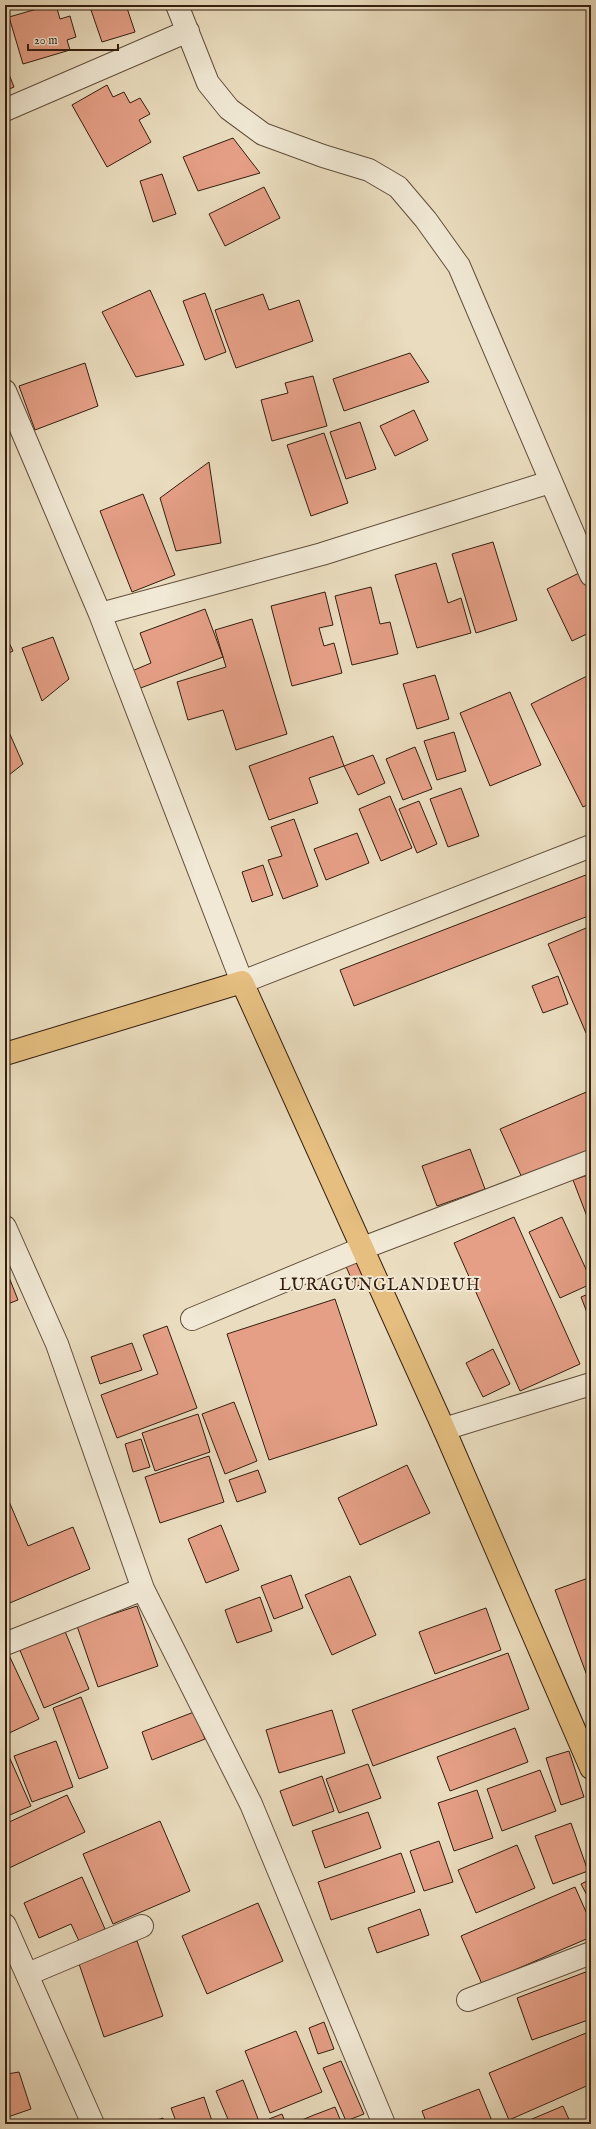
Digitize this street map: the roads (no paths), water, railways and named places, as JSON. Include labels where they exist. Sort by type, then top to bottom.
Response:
[{"type":"main road","points":[[5,1054],[242,982],[444,1430],[591,1768]]},
{"type":"street","points":[[177,5],[208,83],[229,109],[263,134],[323,156],[369,170],[398,187],[426,220],[459,266],[591,575]]},
{"type":"street","points":[[5,110],[188,31]]},
{"type":"street","points":[[5,391],[100,614],[242,982],[591,846]]},
{"type":"street","points":[[100,614],[322,554],[550,482]]},
{"type":"street","points":[[192,1319],[363,1248],[591,1161]]},
{"type":"street","points":[[5,1227],[57,1344],[143,1589],[251,1804],[384,2124]]},
{"type":"street","points":[[444,1430],[591,1384]]},
{"type":"street","points":[[5,1644],[143,1589]]},
{"type":"street","points":[[5,1925],[28,1974],[93,2124]]},
{"type":"street","points":[[28,1974],[142,1926]]},
{"type":"street","points":[[468,2000],[591,1953]]},
{"type":"district","name":"LURAGUNGLANDEUH","points":[[380,1284]]}]
